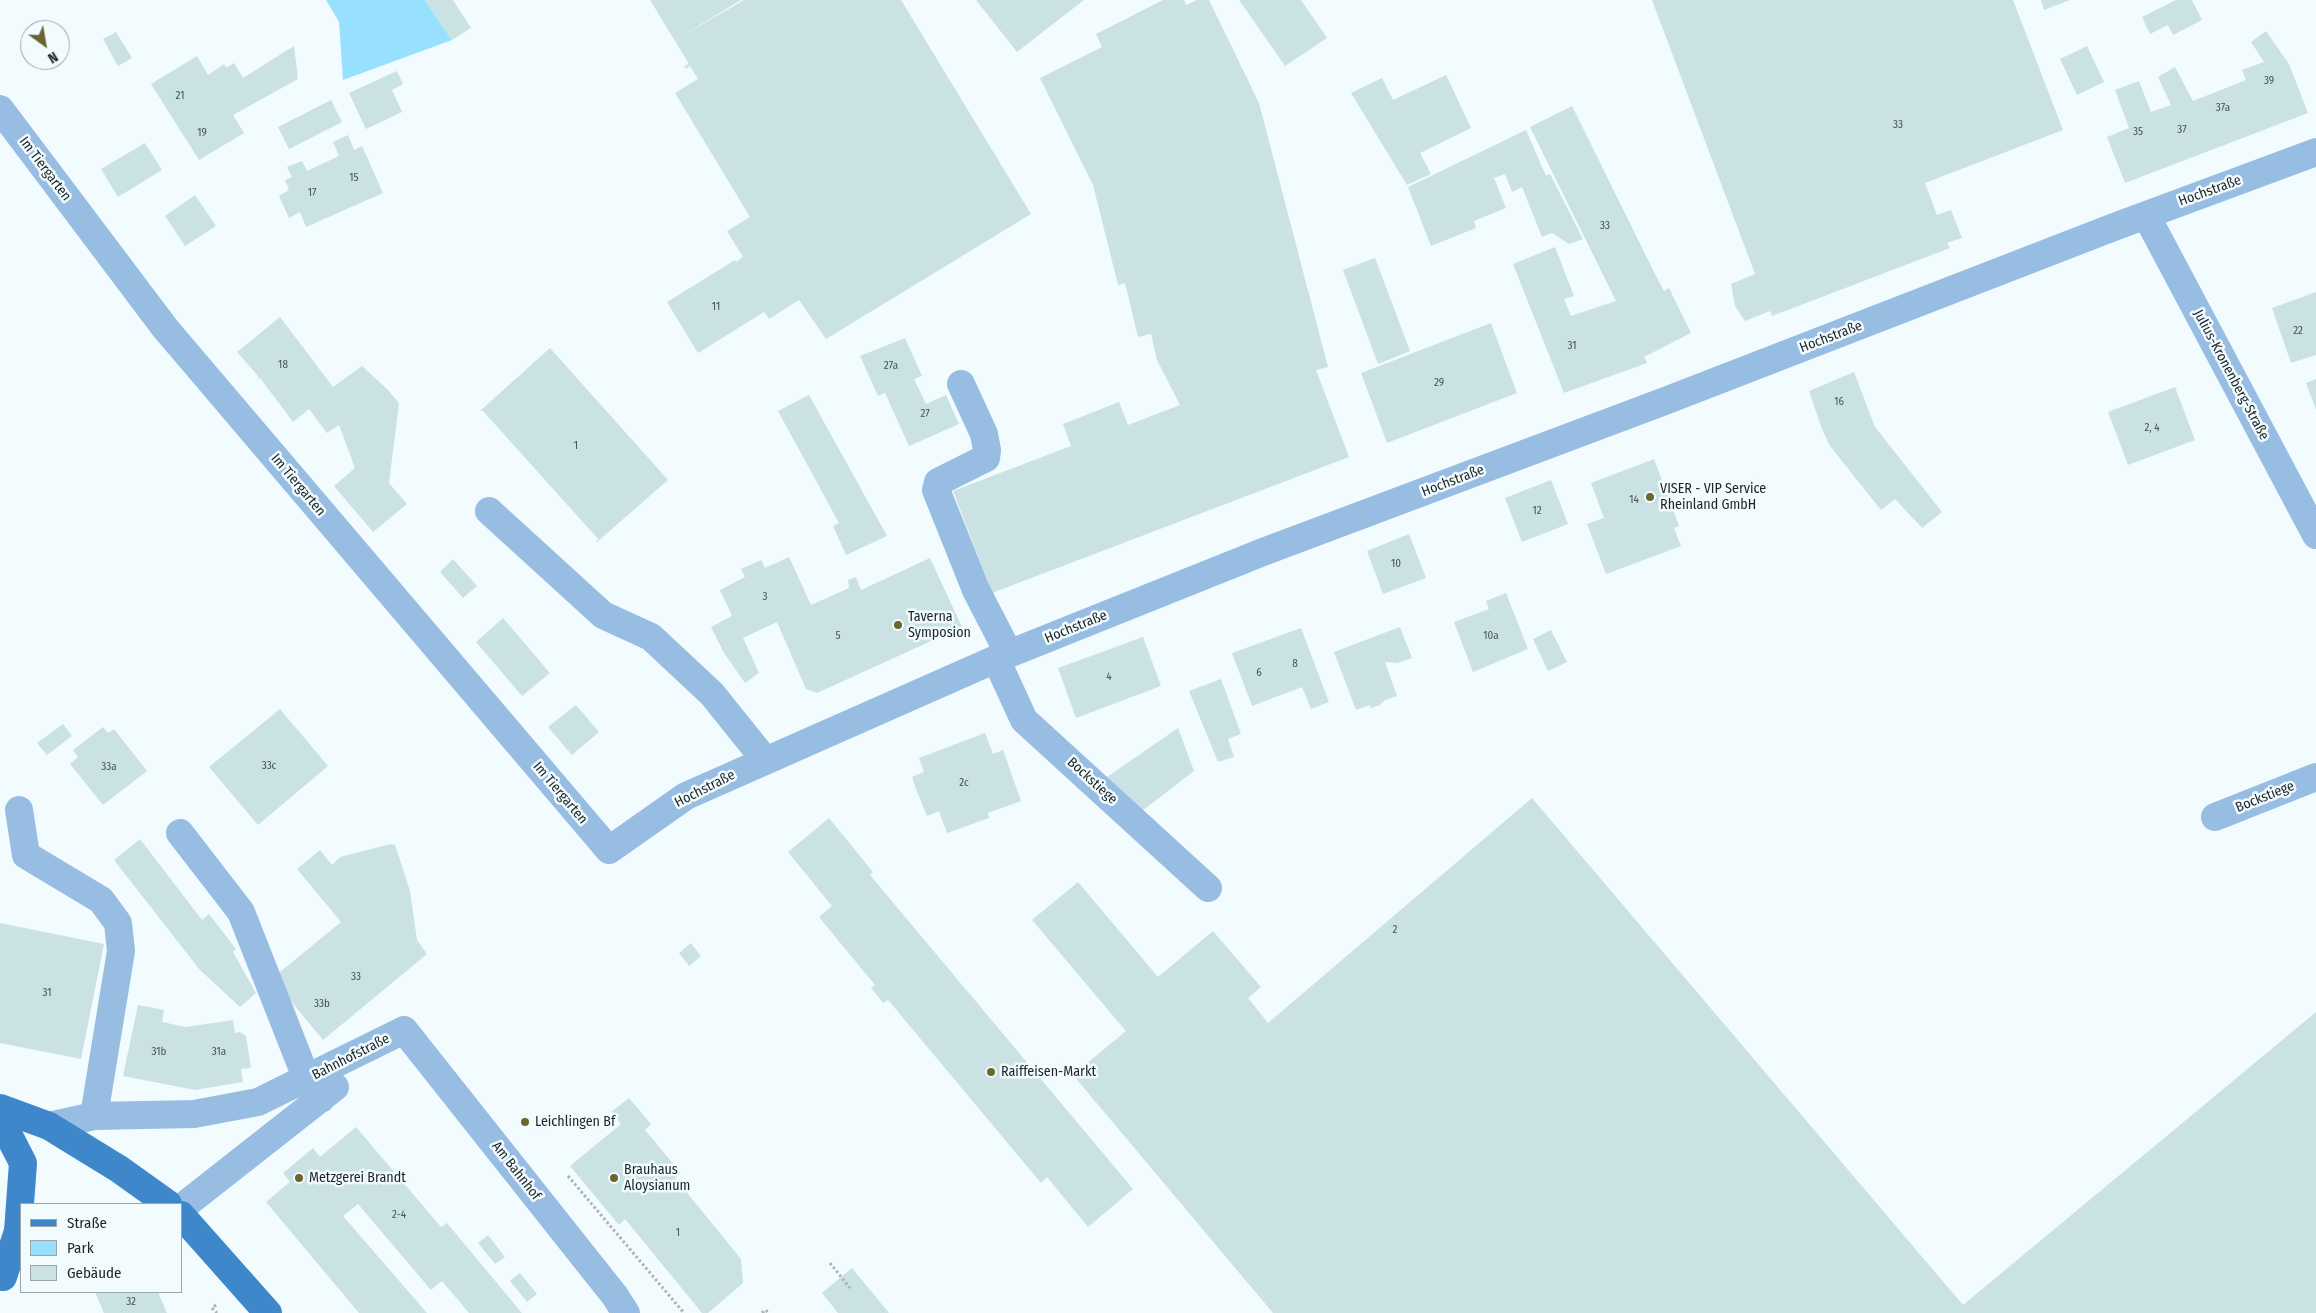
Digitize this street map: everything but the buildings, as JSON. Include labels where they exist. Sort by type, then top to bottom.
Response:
[{"type":"main road","points":[[0,1108],[49,1126],[118,1169],[167,1203]]},
{"type":"main road","points":[[0,1118],[23,1163],[20,1203]]},
{"type":"main road","points":[[8,1274],[18,1231],[20,1204]]},
{"type":"main road","points":[[182,1216],[268,1313]]},
{"type":"street","name":"Im Tiergarten","points":[[0,109],[165,328],[609,850]]},
{"type":"street","name":"Hochstraße","points":[[609,850],[686,796],[1002,657],[1263,552],[1665,401],[2146,215],[2316,152]]},
{"type":"street","name":"Julius-Kronenberg-Straße","points":[[2146,215],[2316,535]]},
{"type":"street","name":"Bockstiege","points":[[962,384],[984,434],[987,450],[986,458],[938,482],[936,490],[980,599],[1024,720],[1208,888]]},
{"type":"street","points":[[489,511],[603,614],[652,637],[712,694],[765,760]]},
{"type":"street","name":"Bockstiege","points":[[2215,817],[2316,777]]},
{"type":"street","points":[[19,810],[26,855],[101,900],[118,923],[121,951],[94,1116]]},
{"type":"street","points":[[180,833],[241,912],[314,1089]]},
{"type":"street","name":"Bahnhofstraße","points":[[182,1207],[314,1089],[404,1030]]},
{"type":"street","name":"Am Bahnhof","points":[[404,1030],[616,1296],[626,1313]]},
{"type":"street","name":"Bahnhofstraße","points":[[49,1126],[94,1116],[194,1114],[314,1089]]},
{"type":"path","points":[[568,1176],[684,1313]]},
{"type":"path","points":[[830,1263],[850,1288]]},
{"type":"path","points":[[762,1313],[766,1310],[768,1313]]},
{"type":"green space","points":[[326,0],[425,0],[452,40],[343,80],[339,22]]},
{"type":"place","name":"VISER - VIP Service Rheinland GmbH","points":[[1650,497]]},
{"type":"place","name":"Taverna Symposion","points":[[898,625]]},
{"type":"place","name":"Raiffeisen-Markt","points":[[991,1072]]},
{"type":"place","name":"Leichlingen Bf","points":[[525,1122]]},
{"type":"place","name":"Metzgerei Brandt","points":[[299,1178]]},
{"type":"place","name":"Brauhaus Aloysianum","points":[[614,1178]]}]
